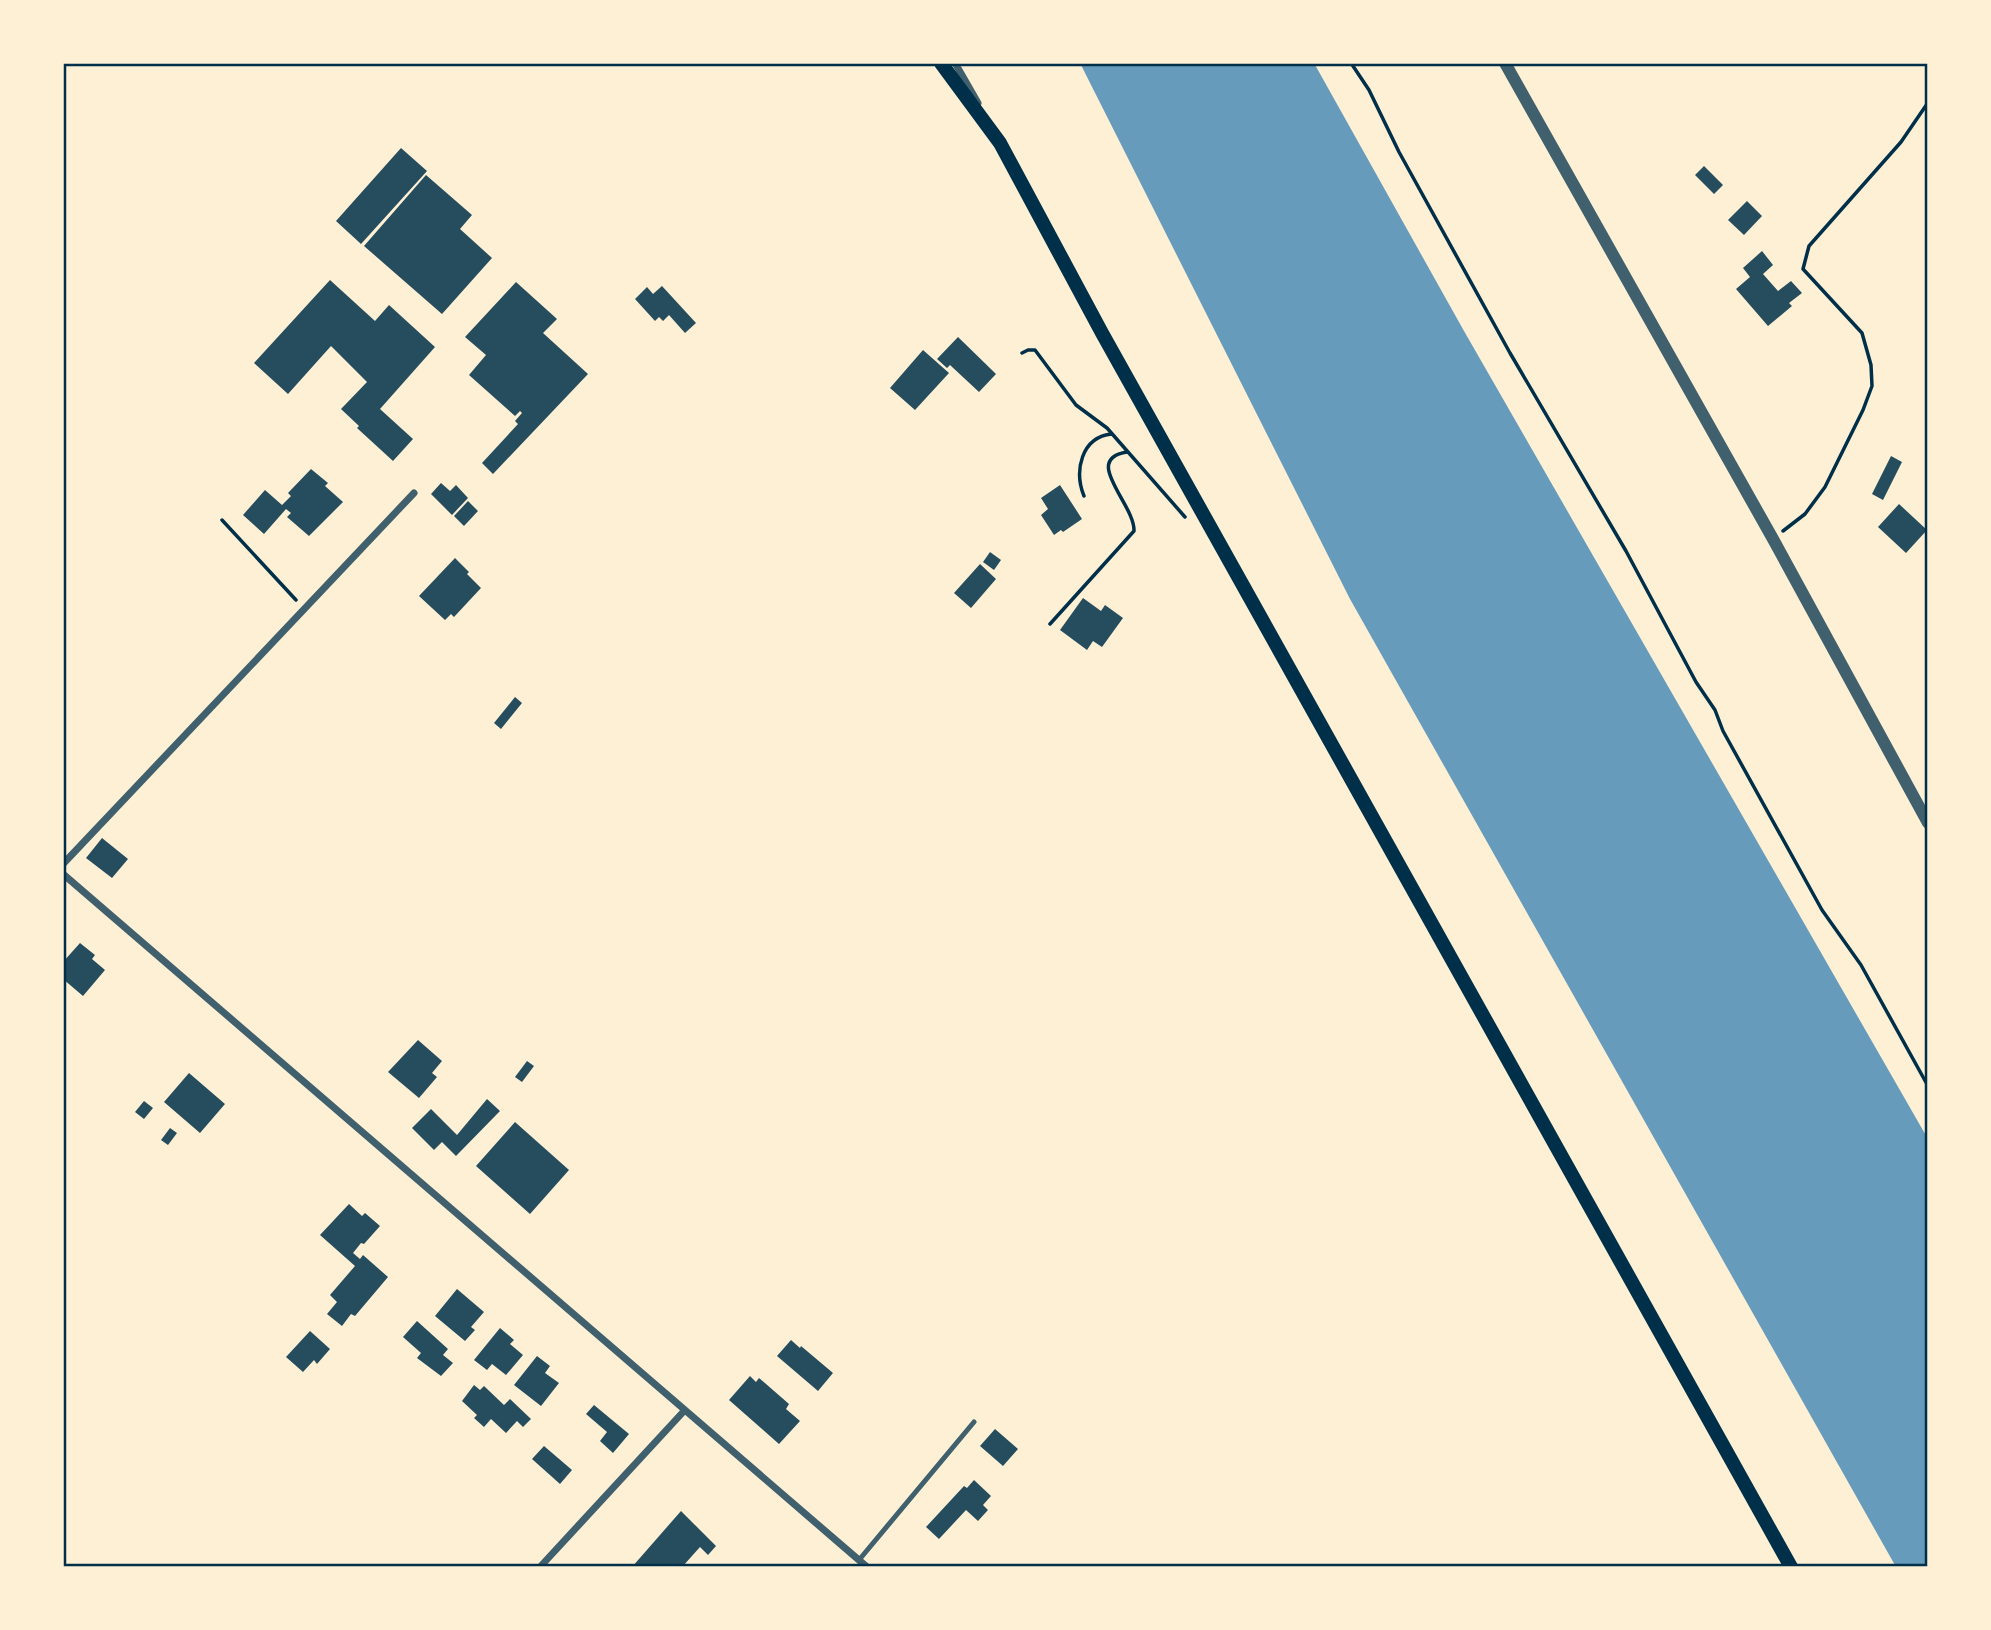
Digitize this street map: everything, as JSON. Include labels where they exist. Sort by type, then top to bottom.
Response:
[{"type":"main road","points":[[941,63],[1000,143],[1109,345],[1791,1567]]},
{"type":"street","points":[[955,63],[1000,143]]},
{"type":"street","points":[[1505,63],[1773,539],[1928,823]]},
{"type":"street","points":[[63,864],[414,493]]},
{"type":"street","points":[[63,874],[867,1567]]},
{"type":"street","points":[[540,1567],[684,1410]]},
{"type":"lane","points":[[859,1560],[974,1422]]},
{"type":"path","points":[[1351,63],[1369,90],[1399,152],[1510,353],[1626,551],[1696,682],[1716,710],[1723,731],[1822,911],[1861,965],[1928,1086]]},
{"type":"path","points":[[1773,539],[1805,514],[1825,487],[1872,386],[1871,365],[1862,333],[1802,270],[1809,246],[1901,142],[1927,104],[1928,97]]},
{"type":"path","points":[[1022,353],[1035,351],[1076,405],[1112,434],[1191,525]]},
{"type":"path","points":[[1084,496],[1079,485],[1080,461],[1093,442],[1102,435],[1112,434]]},
{"type":"path","points":[[1050,624],[1134,531],[1134,521],[1110,478],[1108,468],[1109,461],[1115,454],[1127,452]]},
{"type":"path","points":[[222,520],[294,597],[302,611]]},
{"type":"water","points":[[1080,63],[1314,63],[1464,331],[1928,1139],[1928,1567],[1896,1567],[1350,599]]},
{"type":"building","points":[[401,148],[427,171],[361,244],[336,221]]},
{"type":"building","points":[[1704,166],[1723,185],[1714,194],[1695,175]]},
{"type":"building","points":[[426,175],[472,215],[460,229],[492,258],[442,314],[364,246]]},
{"type":"building","points":[[1747,201],[1762,216],[1744,235],[1728,220]]},
{"type":"building","points":[[1762,251],[1773,265],[1763,274],[1778,291],[1791,281],[1802,293],[1789,303],[1792,306],[1768,326],[1736,289],[1750,277],[1743,268]]},
{"type":"building","points":[[330,280],[375,321],[389,305],[435,347],[380,409],[413,439],[393,461],[357,428],[359,426],[341,409],[367,382],[331,346],[288,394],[254,363]]},
{"type":"building","points":[[516,282],[557,319],[543,333],[588,374],[493,474],[482,463],[518,424],[515,421],[522,413],[520,411],[515,416],[469,375],[486,355],[465,337]]},
{"type":"building","points":[[662,286],[696,323],[685,333],[669,315],[663,321],[659,317],[655,321],[635,299],[647,287],[653,294]]},
{"type":"building","points":[[958,337],[996,374],[979,392],[950,365],[947,368],[937,359]]},
{"type":"building","points":[[923,350],[949,373],[915,410],[890,388]]},
{"type":"building","points":[[1891,456],[1902,462],[1883,500],[1872,494]]},
{"type":"building","points":[[311,469],[328,483],[325,486],[343,502],[309,536],[287,517],[291,513],[286,509],[264,534],[243,515],[265,490],[282,505],[291,496],[288,493]]},
{"type":"building","points":[[441,483],[450,491],[456,485],[468,498],[452,515],[431,494]]},
{"type":"building","points":[[1060,485],[1082,519],[1054,535],[1041,515],[1048,509],[1041,498]]},
{"type":"building","points":[[468,501],[478,511],[464,526],[454,516]]},
{"type":"building","points":[[1899,504],[1927,530],[1906,553],[1878,527]]},
{"type":"building","points":[[990,552],[1001,560],[994,570],[983,562]]},
{"type":"building","points":[[455,558],[481,588],[454,617],[451,614],[445,620],[419,596]]},
{"type":"building","points":[[980,564],[996,579],[971,608],[954,593]]},
{"type":"building","points":[[1083,598],[1101,611],[1105,605],[1123,618],[1102,647],[1093,641],[1087,650],[1060,630]]},
{"type":"building","points":[[515,697],[522,703],[501,729],[494,723]]},
{"type":"building","points":[[102,838],[128,859],[112,878],[86,858]]},
{"type":"building","points":[[80,943],[95,955],[92,959],[105,970],[83,996],[63,979],[63,962]]},
{"type":"building","points":[[418,1040],[442,1061],[432,1073],[437,1077],[419,1098],[388,1072]]},
{"type":"building","points":[[527,1061],[534,1066],[522,1082],[515,1077]]},
{"type":"building","points":[[189,1073],[225,1104],[200,1133],[164,1102]]},
{"type":"building","points":[[487,1099],[500,1111],[456,1156],[442,1142],[434,1150],[412,1128],[431,1109],[457,1135]]},
{"type":"building","points":[[144,1101],[153,1108],[144,1119],[135,1112]]},
{"type":"building","points":[[515,1122],[569,1170],[530,1214],[476,1166]]},
{"type":"building","points":[[170,1128],[177,1133],[168,1145],[161,1140]]},
{"type":"building","points":[[349,1204],[362,1216],[365,1213],[380,1226],[353,1253],[360,1259],[363,1255],[388,1277],[355,1316],[351,1314],[342,1326],[327,1314],[337,1302],[330,1295],[355,1266],[320,1235]]},
{"type":"building","points":[[457,1289],[484,1312],[471,1327],[475,1330],[465,1341],[435,1316]]},
{"type":"building","points":[[417,1321],[448,1349],[443,1355],[453,1363],[441,1376],[417,1358],[421,1353],[403,1337]]},
{"type":"building","points":[[500,1328],[514,1340],[510,1344],[523,1355],[506,1375],[492,1364],[487,1370],[474,1360]]},
{"type":"building","points":[[310,1331],[330,1349],[317,1364],[314,1360],[303,1372],[286,1357]]},
{"type":"building","points":[[791,1340],[833,1373],[818,1391],[777,1356]]},
{"type":"building","points":[[537,1356],[550,1366],[545,1373],[559,1383],[541,1406],[514,1385]]},
{"type":"building","points":[[750,1376],[756,1382],[759,1378],[789,1404],[786,1409],[800,1421],[779,1444],[729,1400]]},
{"type":"building","points":[[474,1385],[480,1390],[484,1386],[504,1405],[510,1399],[531,1419],[523,1427],[517,1421],[506,1433],[491,1419],[484,1427],[474,1418],[477,1415],[462,1401]]},
{"type":"building","points":[[594,1405],[629,1434],[613,1453],[600,1441],[607,1432],[586,1414]]},
{"type":"building","points":[[995,1429],[1018,1449],[1003,1466],[980,1446]]},
{"type":"building","points":[[544,1446],[572,1470],[560,1484],[532,1459]]},
{"type":"building","points":[[974,1480],[991,1496],[983,1505],[988,1510],[978,1521],[966,1510],[939,1539],[926,1527],[964,1486],[967,1488]]},
{"type":"building","points":[[681,1511],[716,1546],[708,1555],[700,1547],[683,1566],[632,1567]]}]
